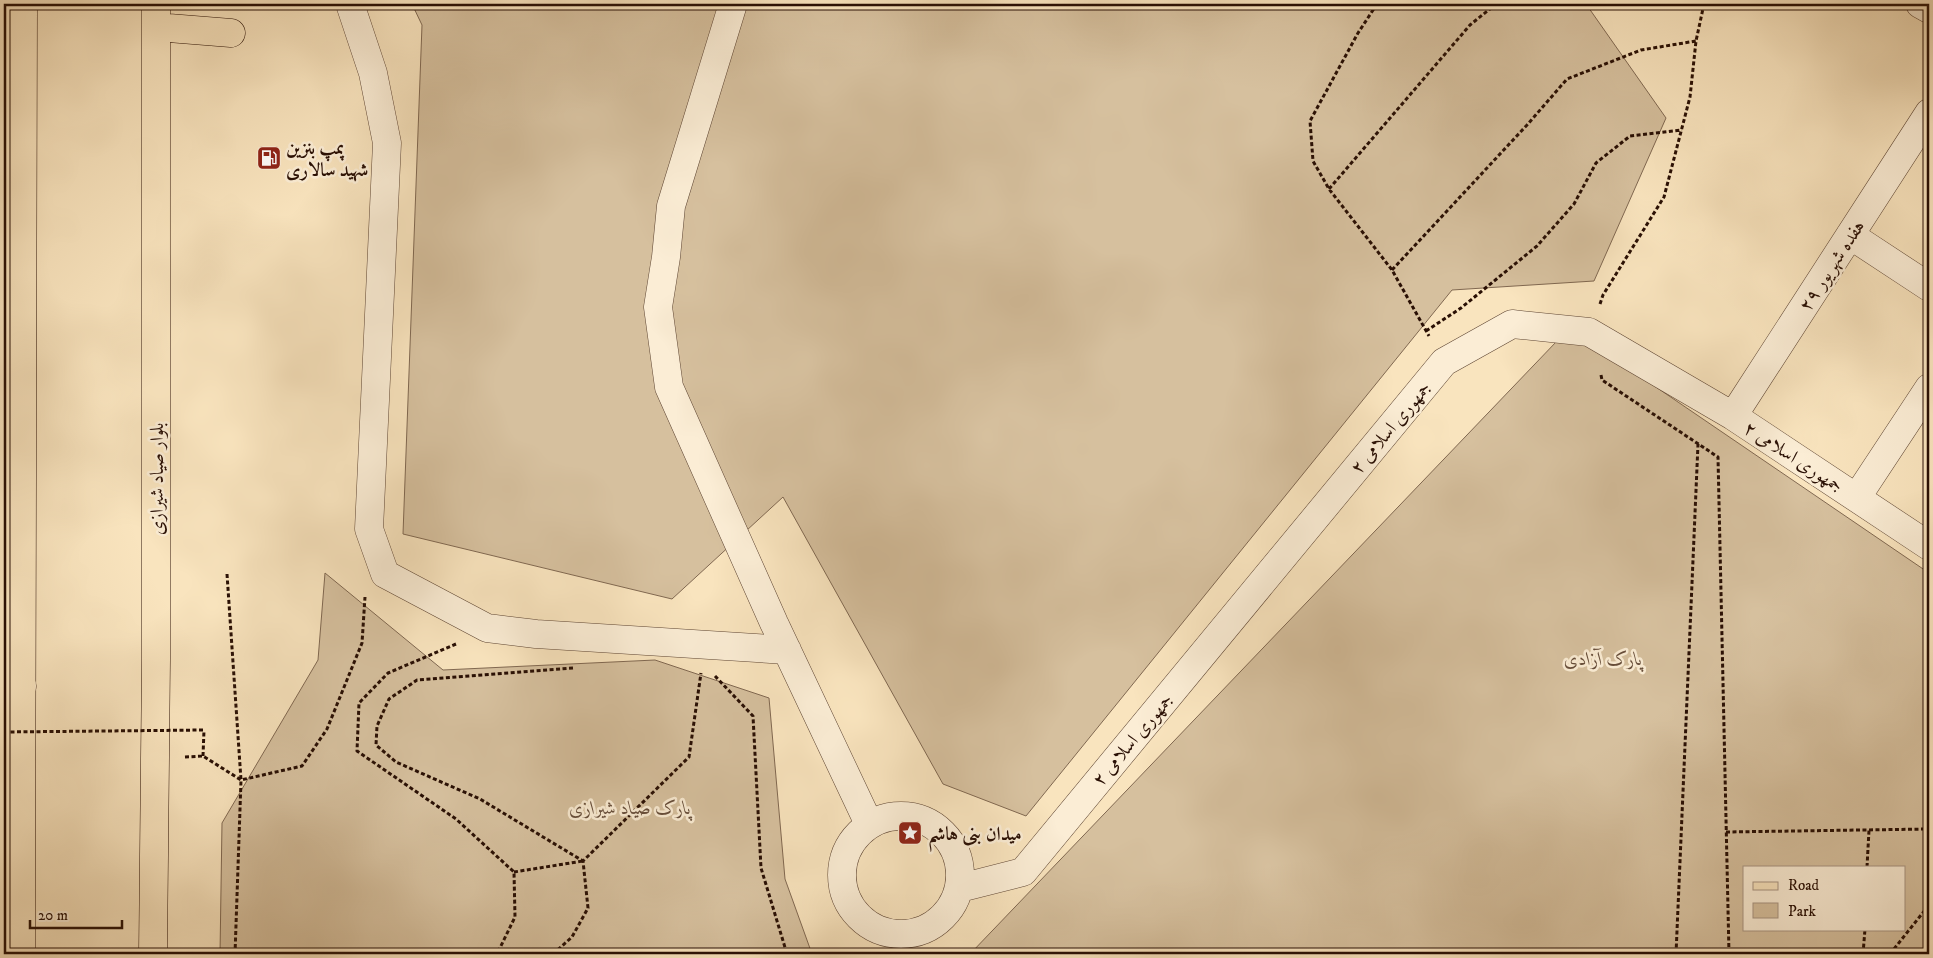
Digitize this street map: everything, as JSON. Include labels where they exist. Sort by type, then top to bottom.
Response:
[{"type":"main road","points":[[21,954],[13,692],[23,4]]},
{"type":"main road","points":[[156,15],[231,33]]},
{"type":"main road","name":"بلوار صیاد شیرازی","points":[[153,954],[156,660],[156,15]]},
{"type":"street","points":[[350,4],[373,73],[387,143],[369,529],[385,574],[487,628],[703,653],[787,650]]},
{"type":"street","points":[[733,4],[671,206],[666,257],[658,307],[669,387],[787,650],[869,824]]},
{"type":"street","points":[[1920,4],[1929,9]]},
{"type":"street","name":"هفده شهریور ۲۹","points":[[1733,416],[1929,113]]},
{"type":"street","points":[[1850,235],[1929,287]]},
{"type":"street","name":"جمهوری اسلامی ۲","points":[[960,888],[1023,872],[1444,362],[1512,324],[1590,332],[1733,416],[1929,546]]},
{"type":"street","points":[[1857,497],[1929,388]]},
{"type":"street","points":[[891,816],[915,816],[936,826],[952,842],[961,864],[960,888],[951,909],[934,926],[886,944],[850,907],[842,885],[842,862],[852,840],[869,824],[891,816]]},
{"type":"path","points":[[1377,4],[1358,34],[1310,121],[1313,161],[1329,189],[1392,270],[1444,362]]},
{"type":"path","points":[[1329,189],[1470,25],[1496,4]]},
{"type":"path","points":[[1704,4],[1696,41],[1690,97],[1664,197],[1603,295],[1590,332],[1602,380],[1718,457],[1728,954]]},
{"type":"path","points":[[1392,270],[1527,126],[1567,79],[1641,50],[1696,41]]},
{"type":"path","points":[[1426,331],[1461,308],[1537,246],[1574,204],[1596,163],[1630,136],[1682,130]]},
{"type":"path","points":[[1676,954],[1698,444]]},
{"type":"path","points":[[227,574],[241,780],[235,954]]},
{"type":"path","points":[[4,732],[204,730],[203,756],[241,780],[302,766],[327,729],[362,643],[365,596]]},
{"type":"path","points":[[487,628],[446,649],[388,673],[359,703],[357,751],[456,819],[514,872],[515,916],[497,954]]},
{"type":"path","points":[[514,872],[583,860],[689,758],[703,653]]},
{"type":"path","points":[[703,653],[753,716],[761,868],[787,954]]},
{"type":"path","points":[[579,668],[418,680],[389,699],[378,726],[376,745],[396,762],[480,799],[583,860]]},
{"type":"path","points":[[1726,832],[1929,829]]},
{"type":"path","points":[[1867,866],[1869,830]]},
{"type":"path","points":[[553,954],[572,937],[588,908],[583,860]]},
{"type":"path","points":[[1890,954],[1929,905]]},
{"type":"path","points":[[1864,930],[1864,954]]},
{"type":"green space","points":[[412,4],[1586,4],[1666,118],[1594,281],[1452,290],[1026,816],[943,784],[783,497],[672,599],[403,534],[422,25]]},
{"type":"green space","name":"پارک آزادی","points":[[1584,338],[1929,573],[1929,954],[970,954],[1557,341]]},
{"type":"green space","name":"پارک صیاد شیرازی","points":[[325,573],[443,670],[655,660],[769,698],[785,879],[812,954],[220,954],[222,823],[318,660]]},
{"type":"place","name":"پمپ بنزین شهید سالاری","points":[[269,158]]},
{"type":"place","name":"میدان بنی هاشم","points":[[910,833]]}]
